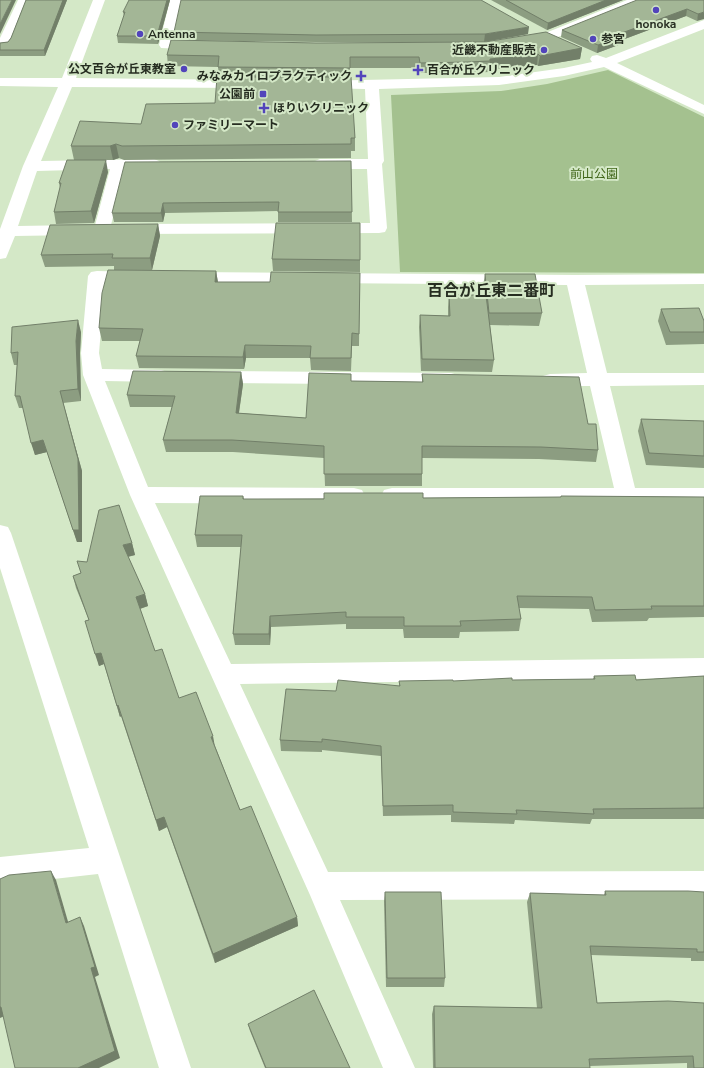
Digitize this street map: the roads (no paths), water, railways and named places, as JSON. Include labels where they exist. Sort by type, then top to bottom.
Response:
[{"type":"street","points":[[0,44],[4,44],[24,0]]},
{"type":"street","points":[[0,254],[31,166],[67,83],[99,0]]},
{"type":"street","points":[[176,0],[165,47],[213,46]]},
{"type":"street","points":[[508,43],[546,37],[638,0]]},
{"type":"street","points":[[308,84],[372,85],[499,81],[564,72],[605,63],[704,24]]},
{"type":"street","points":[[526,26],[546,37],[566,45]]},
{"type":"street","points":[[586,54],[704,110]]},
{"type":"street","points":[[0,82],[67,83],[151,80],[260,84]]},
{"type":"street","points":[[7,231],[102,229],[379,228],[374,164],[376,161],[372,85]]},
{"type":"street","points":[[102,229],[119,164]]},
{"type":"street","points":[[31,166],[167,164]]},
{"type":"street","points":[[303,164],[374,164]]},
{"type":"street","points":[[399,1068],[320,886],[141,495],[93,375],[90,353],[97,276],[575,280],[704,279]]},
{"type":"street","points":[[575,280],[626,496]]},
{"type":"street","points":[[93,375],[472,380]]},
{"type":"street","points":[[535,380],[598,381],[704,379]]},
{"type":"street","points":[[141,495],[704,496]]},
{"type":"street","points":[[0,532],[175,1068]]},
{"type":"street","points":[[222,674],[704,668]]},
{"type":"street","points":[[0,871],[107,860]]},
{"type":"street","points":[[320,886],[704,885]]},
{"type":"place","name":"honoka","points":[[656,10]]},
{"type":"place","name":"Antenna","points":[[140,34]]},
{"type":"place","name":"参宮","points":[[593,39]]},
{"type":"place","name":"近畿不動産販売","points":[[544,50]]},
{"type":"place","name":"公文百合が丘東教室","points":[[184,69]]},
{"type":"place","name":"百合が丘クリニック","points":[[418,70]]},
{"type":"place","name":"みなみカイロプラクティック","points":[[361,76]]},
{"type":"place","name":"公園前","points":[[263,94]]},
{"type":"place","name":"ほりいクリニック","points":[[264,108]]},
{"type":"place","name":"ファミリーマート","points":[[175,125]]},
{"type":"district","name":"百合が丘東二番町","points":[[491,291]]},
{"type":"park label","name":"前山公園","points":[[594,174]]}]
